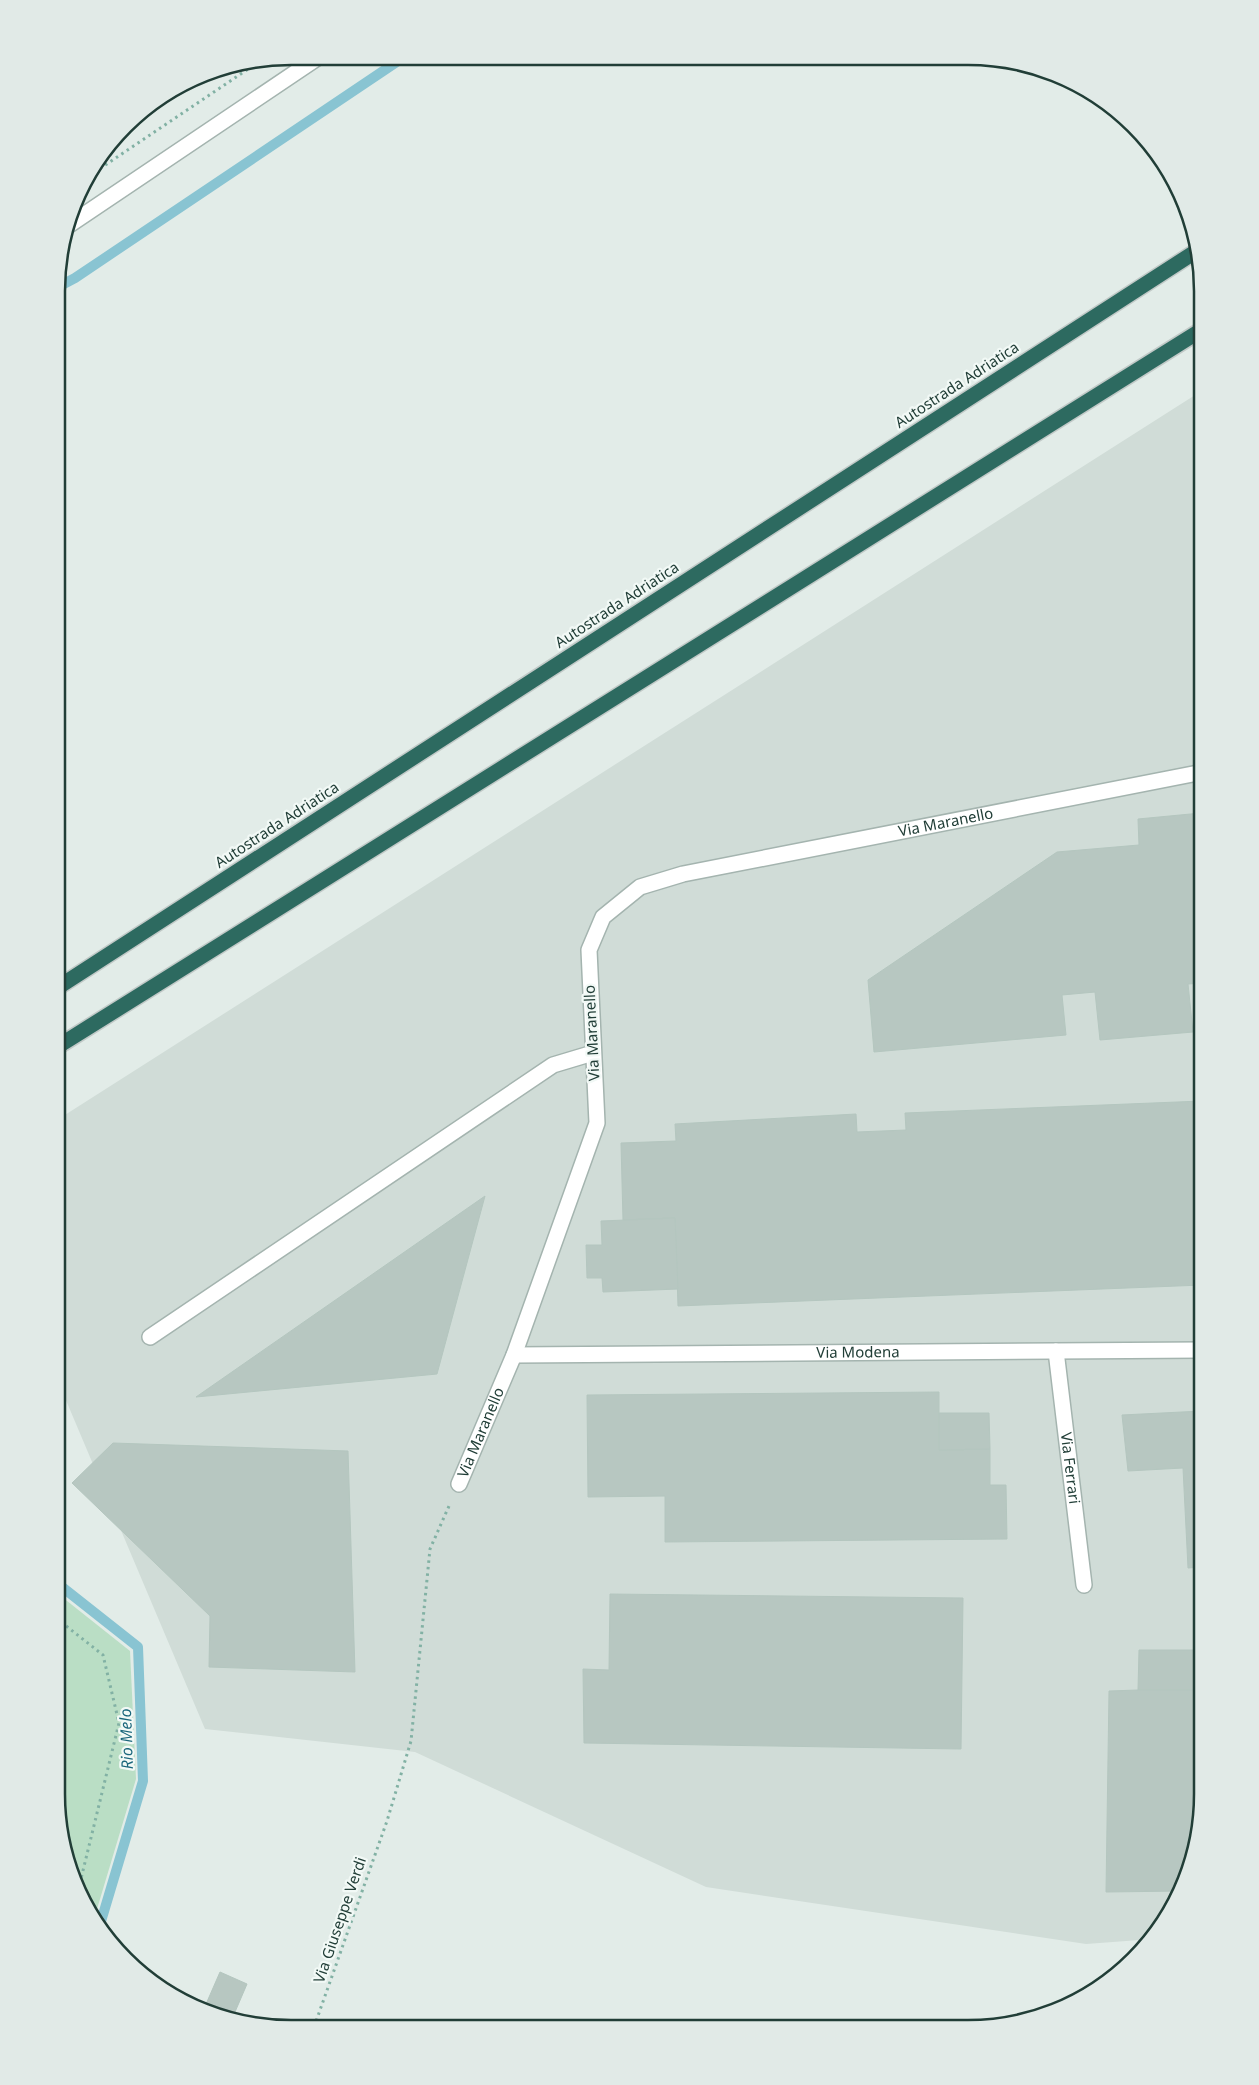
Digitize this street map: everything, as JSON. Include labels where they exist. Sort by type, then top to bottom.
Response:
[{"type":"highway","name":"Autostrada Adriatica","points":[[65,983],[1191,255]]},
{"type":"highway","points":[[65,1042],[1194,335]]},
{"type":"street","points":[[76,220],[307,65]]},
{"type":"street","name":"Via Maranello","points":[[460,1484],[514,1355],[597,1123],[589,950],[603,917],[640,887],[692,872],[1194,774]]},
{"type":"street","points":[[150,1337],[553,1065],[593,1053]]},
{"type":"street","name":"Via Modena","points":[[514,1355],[1194,1350]]},
{"type":"street","name":"Via Ferrari","points":[[1056,1351],[1084,1585]]},
{"type":"path","points":[[101,168],[247,69]]},
{"type":"path","name":"Via Maranello","points":[[386,1821],[410,1741],[430,1549],[460,1484]]},
{"type":"path","points":[[65,1625],[103,1655],[119,1723],[81,1878]]},
{"type":"path","name":"Via Giuseppe Verdi","points":[[316,2020],[386,1821]]},
{"type":"shaded area","points":[[1194,396],[1194,1809],[1190,1838],[1182,1867],[1171,1894],[1156,1920],[1141,1940],[1086,1944],[706,1887],[415,1752],[205,1729],[65,1398],[65,1115]]},
{"type":"green space","points":[[65,1599],[130,1651],[136,1779],[97,1910],[77,1867],[69,1838],[65,1809]]},
{"type":"building","points":[[1194,814],[1194,984],[1188,984],[1193,1032],[1100,1040],[1095,992],[1062,995],[1066,1035],[874,1052],[868,980],[1057,852],[1139,845],[1138,819]]},
{"type":"building","points":[[1194,1101],[1194,1285],[678,1306],[675,1218],[623,1220],[621,1143],[676,1141],[675,1124],[856,1114],[857,1132],[906,1130],[905,1113]]},
{"type":"building","points":[[485,1196],[437,1374],[196,1397]]},
{"type":"building","points":[[675,1218],[678,1289],[603,1292],[602,1278],[587,1278],[586,1245],[602,1245],[601,1221]]},
{"type":"building","points":[[939,1392],[939,1450],[990,1449],[990,1485],[1006,1485],[1007,1539],[665,1542],[665,1496],[588,1497],[587,1395]]},
{"type":"building","points":[[1194,1411],[1194,1568],[1188,1568],[1183,1468],[1128,1471],[1122,1415]]},
{"type":"building","points":[[939,1413],[989,1413],[990,1449],[939,1450]]},
{"type":"building","points":[[113,1443],[348,1451],[355,1672],[209,1667],[210,1616],[72,1483]]},
{"type":"building","points":[[610,1594],[963,1598],[961,1749],[584,1743],[583,1669],[609,1670]]},
{"type":"building","points":[[1139,1650],[1194,1650],[1194,1690],[1138,1690]]},
{"type":"building","points":[[1194,1690],[1194,1809],[1190,1838],[1182,1867],[1172,1891],[1106,1892],[1109,1691]]},
{"type":"building","points":[[220,1972],[247,1984],[235,2013],[206,2004]]},
{"type":"waterway","points":[[65,283],[392,65]]},
{"type":"waterway","name":"Rio Melo","points":[[65,1589],[138,1647],[143,1781],[102,1918]]}]
